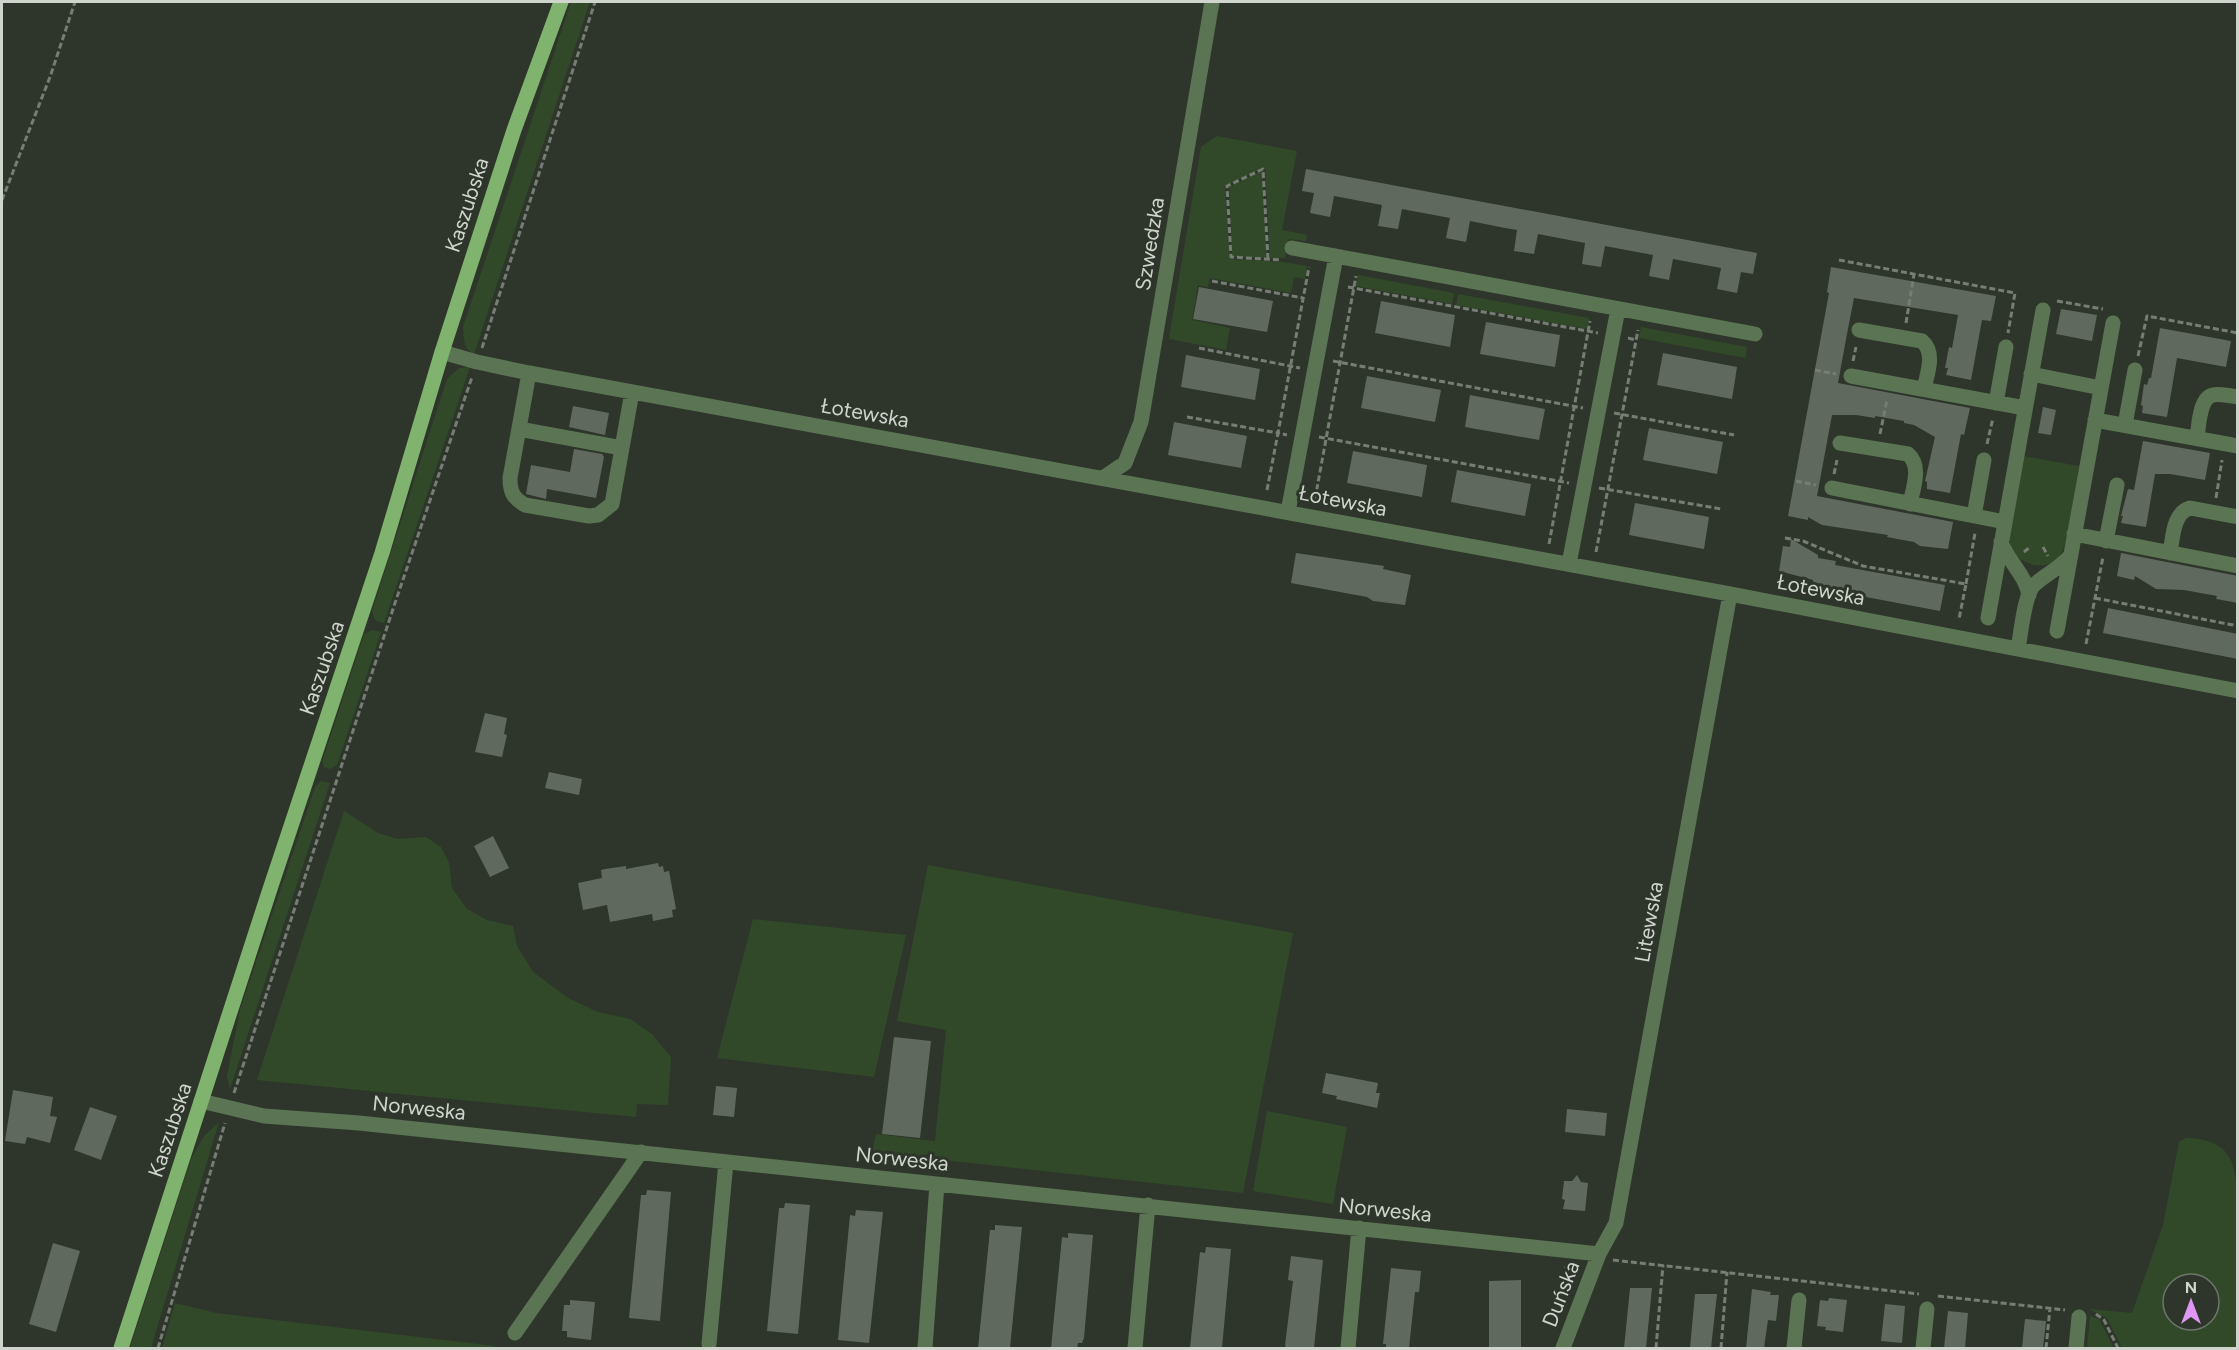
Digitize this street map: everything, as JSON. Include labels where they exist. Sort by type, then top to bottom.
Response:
[{"type":"main road","name":"Kaszubska","points":[[121,1348],[382,553],[442,351],[514,130],[561,2]]},
{"type":"street","name":"Szwedzka","points":[[1102,478],[1125,463],[1141,422],[1212,2]]},
{"type":"street","points":[[1288,254],[1310,258],[1336,256],[1755,334]]},
{"type":"street","points":[[1288,512],[1336,256]]},
{"type":"street","points":[[1569,564],[1618,309]]},
{"type":"street","points":[[1988,618],[2043,310]]},
{"type":"street","points":[[2057,631],[2113,323]]},
{"type":"street","points":[[1859,330],[1922,341],[1930,351],[1924,389]]},
{"type":"street","points":[[1996,403],[2006,347]]},
{"type":"street","name":"Łotewska","points":[[442,351],[477,362],[529,373],[1730,594],[2238,692]]},
{"type":"street","points":[[2125,425],[2135,370]]},
{"type":"street","points":[[529,373],[510,488],[516,500],[525,505],[589,516],[605,512],[612,504],[632,392]]},
{"type":"street","points":[[2031,374],[2101,388]]},
{"type":"street","points":[[1851,376],[2025,408]]},
{"type":"street","points":[[2197,438],[2202,407],[2210,396],[2216,394],[2238,398]]},
{"type":"street","points":[[2095,420],[2231,445]]},
{"type":"street","points":[[519,429],[622,448]]},
{"type":"street","points":[[1840,443],[1908,454],[1912,458],[1916,471],[1910,504]]},
{"type":"street","points":[[1976,516],[1984,460]]},
{"type":"street","points":[[2106,541],[2117,485]]},
{"type":"street","points":[[1832,488],[2005,522]]},
{"type":"street","points":[[2170,553],[2177,521],[2185,509],[2190,507],[2238,517]]},
{"type":"street","points":[[2074,534],[2238,566]]},
{"type":"street","points":[[2001,542],[2006,556],[2027,585],[2029,595]]},
{"type":"street","points":[[2018,649],[2029,595],[2033,586],[2063,565],[2071,555]]},
{"type":"street","name":"Litewska","points":[[1604,1257],[1616,1223],[1730,594]]},
{"type":"street","name":"Norweska","points":[[201,1101],[264,1116],[359,1123],[1148,1205],[1604,1257]]},
{"type":"street","points":[[515,1333],[641,1152]]},
{"type":"street","points":[[709,1344],[726,1161]]},
{"type":"street","points":[[925,1348],[937,1184]]},
{"type":"street","points":[[1135,1348],[1148,1205]]},
{"type":"street","points":[[1348,1348],[1359,1228]]},
{"type":"street","name":"Duńska","points":[[1563,1348],[1604,1257]]},
{"type":"street","points":[[1923,1348],[1928,1299]]},
{"type":"street","points":[[1794,1348],[1799,1300]]},
{"type":"street","points":[[2076,1348],[2079,1313]]},
{"type":"path","points":[[2,200],[50,77],[75,2]]},
{"type":"path","points":[[158,1348],[229,1108],[393,606],[477,362],[595,2]]},
{"type":"path","points":[[1268,259],[1263,169],[1227,186],[1231,258],[1268,259],[1288,254]]},
{"type":"path","points":[[1301,263],[1310,258]]},
{"type":"path","points":[[1267,490],[1310,258]]},
{"type":"path","points":[[1839,260],[2015,293],[2006,347]]},
{"type":"path","points":[[1315,499],[1359,261]]},
{"type":"path","points":[[1903,338],[1914,274]]},
{"type":"path","points":[[1212,281],[1303,298]]},
{"type":"path","points":[[1331,284],[1613,336]]},
{"type":"path","points":[[2043,310],[2045,299],[2115,311],[2113,323]]},
{"type":"path","points":[[1549,544],[1593,304]]},
{"type":"path","points":[[1596,552],[1641,313]]},
{"type":"path","points":[[2135,370],[2147,316],[2238,333]]},
{"type":"path","points":[[1199,348],[1290,366]]},
{"type":"path","points":[[1340,363],[1575,406]]},
{"type":"path","points":[[1877,449],[1890,383]]},
{"type":"path","points":[[1984,460],[1996,403]]},
{"type":"path","points":[[1622,415],[1734,435]]},
{"type":"path","points":[[1186,417],[1278,434]]},
{"type":"path","points":[[1326,438],[1584,485]]},
{"type":"path","points":[[2213,512],[2231,445]]},
{"type":"path","points":[[1608,490],[1721,509]]},
{"type":"path","points":[[1959,619],[1976,516]]},
{"type":"path","points":[[1785,538],[1803,541],[1863,567],[1966,584]]},
{"type":"path","points":[[2086,644],[2106,541]]},
{"type":"path","points":[[2095,598],[2238,626]]},
{"type":"path","points":[[1604,1257],[1928,1299],[2050,1308],[2079,1313],[2104,1320],[2118,1348]]},
{"type":"path","points":[[1656,1348],[1663,1265]]},
{"type":"path","points":[[1721,1348],[1727,1272]]},
{"type":"path","points":[[2046,1348],[2050,1308]]},
{"type":"green space","points":[[571,2],[590,2],[474,354],[466,346],[463,327]]},
{"type":"green space","points":[[1217,136],[1297,151],[1282,230],[1307,235],[1306,241],[1289,239],[1285,258],[1270,258],[1265,167],[1225,186],[1230,259],[1284,262],[1307,266],[1305,279],[1294,277],[1291,293],[1210,278],[1208,287],[1198,285],[1192,320],[1230,328],[1226,350],[1169,339],[1201,147]]},
{"type":"green space","points":[[1262,171],[1267,258],[1232,257],[1229,187]]},
{"type":"green space","points":[[1358,275],[1454,293],[1452,304],[1356,286]]},
{"type":"green space","points":[[1458,294],[1589,318],[1587,329],[1456,305]]},
{"type":"green space","points":[[1641,327],[1747,347],[1745,358],[1639,338]]},
{"type":"green space","points":[[470,367],[384,623],[375,620],[372,611],[447,379],[459,368]]},
{"type":"green space","points":[[2023,456],[2079,466],[2064,548],[2058,558],[2046,564],[2037,565],[2020,559],[2013,551],[2009,539]]},
{"type":"green space","points":[[373,630],[381,632],[337,765],[330,769],[324,767],[322,762],[364,634]]},
{"type":"green space","points":[[321,781],[330,783],[230,1089],[227,1076],[240,1010],[315,787]]},
{"type":"green space","points":[[344,811],[378,833],[398,839],[426,837],[441,847],[449,863],[452,888],[467,909],[487,920],[513,926],[517,946],[533,972],[568,998],[598,1012],[630,1019],[652,1034],[671,1057],[668,1105],[637,1104],[636,1117],[257,1080]]},
{"type":"green space","points":[[928,865],[1293,933],[1243,1193],[872,1152],[876,1134],[935,1141],[946,1030],[897,1021]]},
{"type":"green space","points":[[753,919],[906,935],[874,1077],[717,1058]]},
{"type":"green space","points":[[1267,1111],[1347,1127],[1333,1204],[1253,1191]]},
{"type":"green space","points":[[219,1122],[151,1348],[130,1348],[191,1159],[204,1136]]},
{"type":"green space","points":[[2186,1138],[2200,1139],[2220,1147],[2232,1163],[2237,1188],[2237,1348],[2122,1348],[2107,1318],[2089,1309],[2132,1313],[2163,1225],[2179,1142]]},
{"type":"green space","points":[[175,1303],[216,1313],[495,1346],[493,1348],[162,1348]]},
{"type":"green space","points":[[2090,1316],[2099,1319],[2114,1348],[2087,1348]]},
{"type":"building","points":[[1306,169],[1757,253],[1753,274],[1741,272],[1737,293],[1717,289],[1721,268],[1673,259],[1669,280],[1649,276],[1653,255],[1605,246],[1601,267],[1582,264],[1585,243],[1538,234],[1534,254],[1514,251],[1517,230],[1470,221],[1466,242],[1446,238],[1450,218],[1402,209],[1398,229],[1378,226],[1382,205],[1334,196],[1330,217],[1310,213],[1314,193],[1302,191]]},
{"type":"building","points":[[1831,267],[1996,296],[1991,321],[1982,320],[1971,380],[1946,375],[1949,347],[1952,348],[1958,315],[1854,298],[1846,339],[1838,383],[1970,408],[1964,435],[1961,434],[1950,493],[1927,489],[1925,481],[1935,437],[1904,421],[1875,416],[1875,418],[1832,415],[1817,496],[1953,522],[1948,549],[1920,546],[1914,542],[1887,537],[1888,535],[1822,525],[1808,517],[1808,520],[1788,516],[1829,293],[1827,292]]},
{"type":"building","points":[[1199,287],[1273,301],[1267,332],[1193,319]]},
{"type":"building","points":[[1381,301],[1455,315],[1450,347],[1375,333]]},
{"type":"building","points":[[2061,309],[2097,315],[2092,341],[2056,334]]},
{"type":"building","points":[[1486,322],[1560,335],[1555,367],[1480,354]]},
{"type":"building","points":[[2160,328],[2231,341],[2226,367],[2177,358],[2167,417],[2142,413],[2143,406],[2141,405],[2144,384],[2147,385],[2151,378]]},
{"type":"building","points":[[1663,353],[1737,367],[1732,399],[1657,385]]},
{"type":"building","points":[[1186,355],[1260,369],[1255,400],[1181,387]]},
{"type":"building","points":[[1367,376],[1441,390],[1435,422],[1361,408]]},
{"type":"building","points":[[1470,395],[1545,409],[1539,440],[1465,427]]},
{"type":"building","points":[[573,406],[609,413],[605,435],[569,427]]},
{"type":"building","points":[[2043,407],[2056,410],[2051,435],[2038,433]]},
{"type":"building","points":[[1174,422],[1247,436],[1241,468],[1168,455]]},
{"type":"building","points":[[1649,428],[1723,442],[1717,474],[1643,460]]},
{"type":"building","points":[[2143,441],[2210,453],[2205,480],[2155,474],[2146,527],[2121,523],[2128,489],[2134,490]]},
{"type":"building","points":[[574,449],[602,454],[604,457],[596,498],[547,489],[546,499],[526,494],[531,465],[570,472]]},
{"type":"building","points":[[1353,451],[1427,465],[1422,497],[1347,483]]},
{"type":"building","points":[[1457,470],[1531,484],[1525,516],[1451,502]]},
{"type":"building","points":[[1635,503],[1709,517],[1704,549],[1629,535]]},
{"type":"building","points":[[1791,539],[1818,555],[1818,558],[1836,561],[1835,565],[1945,585],[1940,611],[1829,590],[1830,586],[1813,583],[1813,580],[1779,571],[1783,546],[1790,547]]},
{"type":"building","points":[[1296,553],[1384,566],[1383,569],[1411,575],[1405,605],[1373,601],[1367,597],[1291,583]]},
{"type":"building","points":[[2121,553],[2238,576],[2238,603],[2216,599],[2217,596],[2184,590],[2156,589],[2135,576],[2134,580],[2117,576]]},
{"type":"building","points":[[2108,608],[2238,634],[2238,659],[2103,633]]},
{"type":"building","points":[[485,713],[507,718],[504,734],[507,735],[502,757],[475,752]]},
{"type":"building","points":[[549,772],[582,779],[579,795],[545,788]]},
{"type":"building","points":[[493,836],[509,868],[490,877],[474,846]]},
{"type":"building","points":[[658,863],[659,867],[663,866],[664,872],[669,871],[676,909],[672,910],[673,917],[653,921],[652,914],[610,922],[607,905],[583,910],[578,883],[602,878],[601,870],[626,866],[626,869]]},
{"type":"building","points":[[894,1037],[931,1041],[920,1138],[882,1134]]},
{"type":"building","points":[[1326,1073],[1378,1083],[1376,1093],[1380,1093],[1377,1108],[1336,1099],[1337,1096],[1322,1093]]},
{"type":"building","points":[[716,1086],[737,1088],[734,1117],[713,1115]]},
{"type":"building","points":[[13,1090],[53,1097],[50,1116],[57,1117],[50,1143],[27,1137],[25,1144],[5,1141]]},
{"type":"building","points":[[90,1107],[117,1116],[101,1160],[74,1150]]},
{"type":"building","points":[[1567,1109],[1607,1113],[1605,1136],[1565,1132]]},
{"type":"building","points":[[1577,1175],[1581,1182],[1588,1183],[1585,1211],[1563,1209],[1564,1181],[1572,1181]]},
{"type":"building","points":[[647,1190],[671,1192],[660,1321],[629,1318],[641,1195],[646,1195]]},
{"type":"building","points":[[785,1203],[810,1205],[798,1334],[767,1331],[779,1208],[784,1208]]},
{"type":"building","points":[[856,1210],[883,1212],[869,1343],[838,1340],[850,1215],[855,1216]]},
{"type":"building","points":[[995,1225],[1022,1227],[1010,1348],[978,1348],[990,1230],[995,1230]]},
{"type":"building","points":[[1068,1233],[1093,1235],[1084,1338],[1082,1343],[1078,1343],[1077,1348],[1051,1348],[1062,1237],[1068,1238]]},
{"type":"building","points":[[53,1243],[80,1251],[56,1332],[29,1324]]},
{"type":"building","points":[[1206,1247],[1231,1249],[1222,1348],[1190,1348],[1200,1252],[1205,1253]]},
{"type":"building","points":[[1291,1256],[1323,1260],[1314,1348],[1286,1348],[1285,1345],[1293,1281],[1288,1280]]},
{"type":"building","points":[[1391,1268],[1421,1271],[1419,1292],[1415,1292],[1409,1348],[1386,1348],[1386,1344],[1383,1344]]},
{"type":"building","points":[[1521,1280],[1521,1348],[1489,1348],[1489,1281]]},
{"type":"building","points":[[1630,1288],[1652,1288],[1646,1348],[1624,1348]]},
{"type":"building","points":[[1752,1289],[1771,1292],[1770,1295],[1779,1295],[1776,1321],[1768,1320],[1764,1348],[1746,1348]]},
{"type":"building","points":[[1695,1294],[1717,1294],[1711,1348],[1690,1348]]},
{"type":"building","points":[[1829,1298],[1847,1300],[1843,1332],[1825,1330],[1826,1327],[1817,1326],[1820,1300],[1828,1301]]},
{"type":"building","points":[[570,1300],[595,1302],[591,1340],[567,1337],[567,1331],[562,1331],[564,1305],[570,1305]]},
{"type":"building","points":[[1885,1304],[1905,1306],[1902,1343],[1881,1341]]},
{"type":"building","points":[[1948,1311],[1968,1313],[1965,1348],[1944,1348]]},
{"type":"building","points":[[2025,1319],[2046,1321],[2043,1348],[2022,1348]]}]
